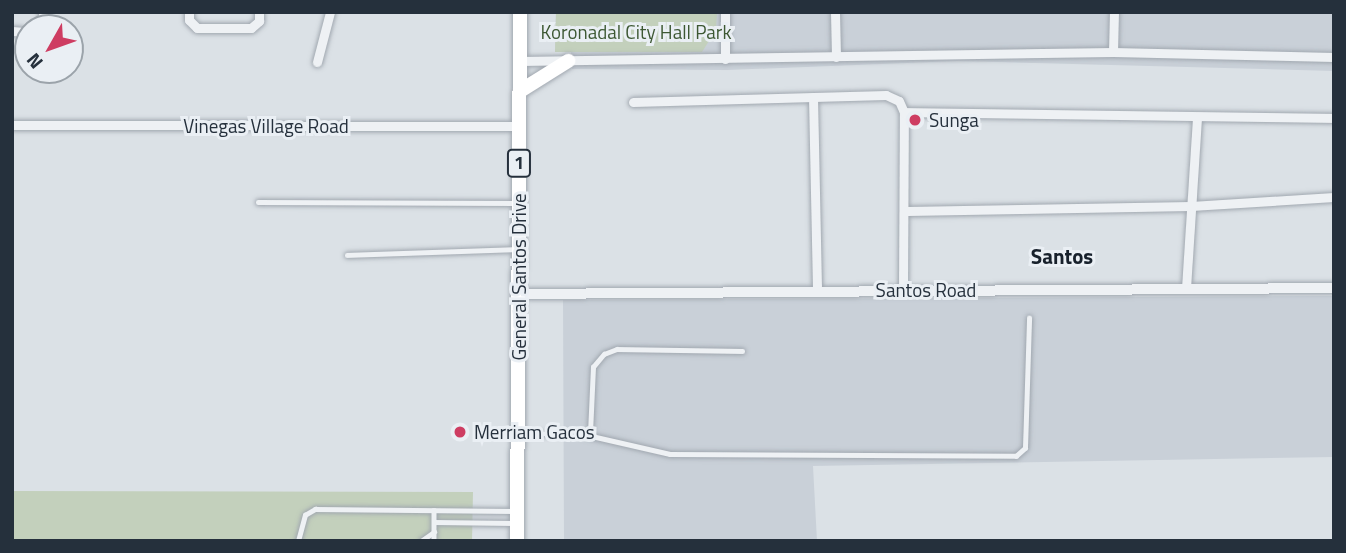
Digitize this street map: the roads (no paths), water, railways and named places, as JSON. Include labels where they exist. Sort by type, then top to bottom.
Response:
[{"type":"highway","name":"General Santos Drive","points":[[517,541],[520,435],[520,12]]},
{"type":"highway","points":[[520,91],[568,61]]},
{"type":"street","points":[[189,12],[197,28],[251,28],[259,20],[258,12]]},
{"type":"street","points":[[317,62],[330,12]]},
{"type":"street","points":[[725,12],[725,59]]},
{"type":"street","points":[[835,12],[836,57]]},
{"type":"street","points":[[1112,52],[1114,12]]},
{"type":"street","points":[[520,61],[1112,52],[1334,57]]},
{"type":"street","points":[[633,102],[892,96],[904,112],[907,211],[903,290]]},
{"type":"street","points":[[813,97],[817,291]]},
{"type":"street","points":[[904,112],[1197,119],[1334,118]]},
{"type":"street","points":[[1186,288],[1197,119]]},
{"type":"street","name":"Vinegas Village Road","points":[[12,125],[520,126]]},
{"type":"street","points":[[907,211],[1191,206],[1334,197]]},
{"type":"street","name":"Santos Road","points":[[519,294],[1334,288]]},
{"type":"lane","points":[[258,202],[519,203]]},
{"type":"lane","points":[[347,255],[518,249]]},
{"type":"lane","points":[[743,351],[617,349],[604,354],[593,367],[586,433],[670,454],[1016,456],[1024,448],[1029,318]]},
{"type":"lane","points":[[520,435],[566,434]]},
{"type":"lane","points":[[298,541],[305,515],[315,509],[434,510],[518,517]]},
{"type":"lane","points":[[434,510],[434,541]]},
{"type":"lane","points":[[434,522],[518,517]]},
{"type":"lane","points":[[421,541],[434,532]]},
{"type":"place","name":"Sunga","points":[[915,120]]},
{"type":"place","name":"Merriam Gacos","points":[[460,432]]},
{"type":"district","name":"Santos","points":[[1062,256]]},
{"type":"park label","name":"Koronadal City Hall Park","points":[[636,32]]}]
